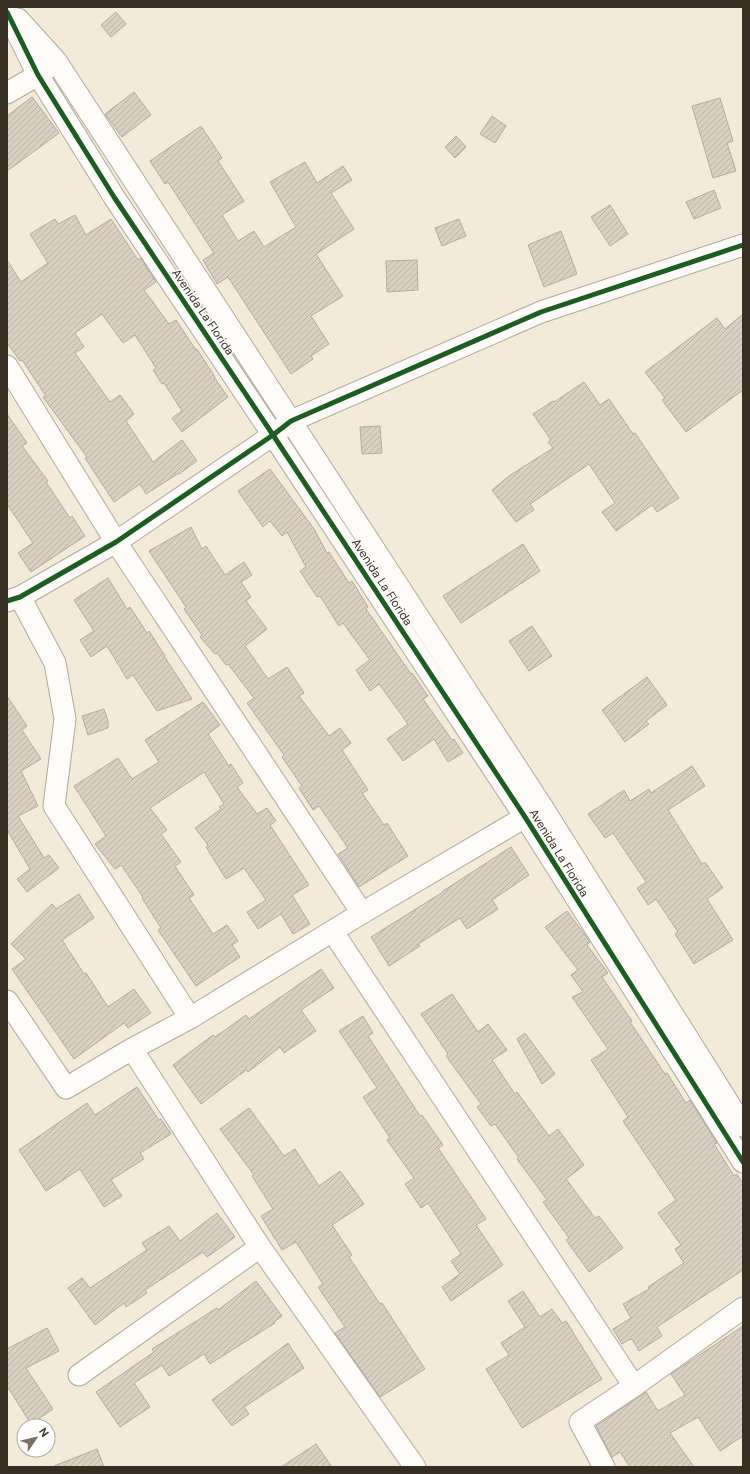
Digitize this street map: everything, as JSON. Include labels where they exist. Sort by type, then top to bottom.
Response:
[{"type":"street","points":[[7,7],[56,61],[291,421],[533,811],[743,1126]]},
{"type":"street","name":"Avenida La Florida","points":[[7,12],[38,75],[114,197],[273,435],[533,811],[743,1162]]},
{"type":"street","points":[[7,93],[38,75],[56,61]]},
{"type":"street","points":[[190,1018],[54,806],[65,719],[55,663],[14,599],[116,542],[273,435],[291,421],[541,312],[743,244]]},
{"type":"street","points":[[7,366],[116,542],[362,913]]},
{"type":"street","points":[[7,1001],[66,1088],[132,1049],[190,1018],[533,811]]},
{"type":"street","points":[[333,932],[634,1386]]},
{"type":"street","points":[[132,1049],[260,1247],[415,1467]]},
{"type":"street","points":[[79,1375],[260,1247]]},
{"type":"street","points":[[604,1467],[580,1422],[634,1386],[743,1308]]},
{"type":"building","points":[[116,12],[126,24],[111,37],[101,25]]},
{"type":"building","points":[[134,92],[151,115],[122,137],[105,114]]},
{"type":"building","points":[[32,97],[59,133],[7,171],[7,116]]},
{"type":"building","points":[[720,98],[733,141],[727,143],[736,171],[713,178],[692,106]]},
{"type":"building","points":[[492,116],[506,126],[495,143],[480,134]]},
{"type":"building","points":[[201,126],[222,158],[218,161],[244,201],[222,215],[238,241],[254,231],[264,247],[296,227],[270,182],[305,162],[317,183],[343,166],[352,180],[331,193],[354,229],[316,254],[343,296],[311,316],[329,344],[311,356],[313,359],[291,374],[228,277],[217,284],[203,260],[214,253],[168,182],[165,184],[150,161]]},
{"type":"building","points":[[456,136],[466,147],[455,158],[445,147]]},
{"type":"building","points":[[714,190],[721,208],[694,219],[686,202]]},
{"type":"building","points":[[610,205],[628,234],[610,246],[591,217]]},
{"type":"building","points":[[75,215],[86,235],[111,219],[138,260],[141,258],[156,282],[144,290],[169,324],[176,320],[228,397],[182,432],[172,418],[182,411],[164,383],[162,384],[153,370],[156,368],[135,335],[123,343],[102,314],[75,333],[84,347],[75,353],[110,402],[120,395],[134,414],[126,421],[153,462],[182,440],[197,461],[146,494],[140,484],[114,502],[85,458],[87,457],[43,397],[46,396],[22,360],[20,361],[7,343],[7,260],[21,282],[48,263],[30,234],[55,219],[58,224]]},
{"type":"building","points":[[459,219],[466,236],[442,246],[435,228]]},
{"type":"building","points":[[561,231],[577,274],[544,287],[528,245]]},
{"type":"building","points":[[417,260],[418,290],[387,292],[386,261]]},
{"type":"building","points":[[743,314],[743,390],[686,432],[662,400],[665,398],[645,372],[717,318],[725,329]]},
{"type":"building","points":[[584,382],[600,405],[609,399],[633,434],[635,433],[679,498],[657,512],[652,505],[616,531],[602,512],[615,503],[589,464],[530,504],[534,510],[516,522],[492,490],[509,476],[553,448],[548,442],[551,440],[533,414]]},
{"type":"building","points":[[7,414],[27,443],[22,446],[48,481],[46,482],[70,518],[72,516],[85,536],[31,572],[18,553],[33,543],[7,504]]},
{"type":"building","points":[[380,426],[382,453],[362,454],[360,427]]},
{"type":"building","points":[[270,469],[314,529],[327,553],[329,552],[349,583],[352,581],[368,607],[366,609],[428,696],[423,699],[463,753],[448,762],[434,739],[403,761],[387,739],[408,724],[379,684],[370,691],[356,670],[370,660],[343,623],[339,626],[320,596],[317,597],[300,571],[306,567],[287,532],[282,536],[270,521],[263,527],[238,491]]},
{"type":"building","points":[[191,527],[202,549],[206,546],[225,575],[244,562],[252,575],[241,582],[251,597],[246,601],[267,629],[245,646],[268,679],[287,667],[304,693],[299,696],[329,736],[340,728],[351,743],[342,750],[368,790],[362,793],[384,825],[387,823],[408,856],[359,887],[338,854],[348,848],[319,806],[313,810],[299,788],[302,786],[282,757],[284,755],[247,703],[254,698],[228,664],[226,665],[217,653],[215,654],[200,637],[202,635],[184,609],[186,607],[149,551]]},
{"type":"building","points":[[523,544],[540,571],[461,623],[443,596]]},
{"type":"building","points":[[108,578],[127,609],[130,607],[147,633],[149,631],[192,699],[157,711],[133,675],[127,679],[107,646],[91,657],[80,640],[94,631],[74,600]]},
{"type":"building","points":[[532,626],[552,656],[529,671],[509,641]]},
{"type":"building","points":[[647,677],[667,705],[646,721],[649,724],[625,742],[602,710]]},
{"type":"building","points":[[7,696],[27,726],[22,730],[41,759],[21,771],[38,806],[18,816],[44,858],[49,855],[59,868],[27,892],[17,879],[30,869],[7,830]]},
{"type":"building","points":[[203,702],[220,725],[208,734],[229,766],[231,764],[243,783],[237,787],[257,814],[267,808],[276,821],[270,825],[309,885],[292,895],[310,924],[293,934],[281,914],[258,929],[247,912],[266,900],[244,868],[226,879],[206,847],[208,845],[195,828],[221,809],[219,807],[224,804],[204,772],[150,808],[167,830],[161,834],[181,862],[175,866],[194,895],[189,898],[213,934],[227,925],[238,941],[232,945],[240,957],[196,986],[158,930],[161,928],[142,898],[143,897],[121,865],[115,869],[95,844],[106,836],[74,786],[118,758],[132,779],[159,762],[145,740]]},
{"type":"building","points":[[104,709],[108,721],[108,728],[88,735],[82,716]]},
{"type":"building","points":[[692,766],[705,786],[668,810],[702,864],[705,862],[723,888],[707,899],[733,940],[694,964],[675,934],[678,932],[656,899],[648,905],[637,888],[646,882],[613,833],[605,838],[588,814],[624,790],[630,801],[649,789],[651,793]]},
{"type":"building","points":[[511,847],[529,875],[492,900],[498,909],[467,929],[460,918],[418,944],[420,946],[389,966],[371,937]]},
{"type":"building","points":[[79,894],[94,918],[62,940],[108,1007],[134,989],[151,1013],[128,1028],[124,1023],[74,1059],[12,969],[26,959],[11,944],[52,904],[56,909]]},
{"type":"building","points":[[567,911],[590,942],[587,945],[608,973],[602,977],[632,1021],[630,1022],[665,1074],[667,1073],[686,1103],[690,1100],[717,1143],[714,1144],[734,1176],[737,1174],[743,1184],[743,1270],[657,1327],[662,1336],[639,1351],[632,1339],[622,1344],[613,1329],[631,1318],[623,1304],[649,1289],[648,1287],[684,1263],[675,1249],[681,1245],[658,1213],[676,1200],[623,1121],[628,1117],[591,1060],[608,1049],[572,997],[583,992],[571,975],[578,970],[545,927]]},
{"type":"building","points":[[321,969],[334,988],[301,1010],[316,1031],[284,1053],[280,1047],[248,1072],[246,1070],[201,1104],[173,1065],[213,1035],[215,1037],[246,1015],[249,1019]]},
{"type":"building","points":[[452,994],[478,1032],[488,1024],[507,1050],[492,1060],[515,1094],[517,1092],[549,1136],[558,1129],[584,1165],[566,1179],[595,1218],[599,1216],[623,1248],[589,1272],[566,1240],[569,1238],[543,1202],[547,1200],[517,1159],[519,1158],[495,1124],[491,1126],[477,1107],[481,1104],[446,1056],[448,1054],[421,1014]]},
{"type":"building","points":[[363,1016],[373,1033],[368,1036],[420,1116],[422,1115],[443,1145],[438,1148],[486,1219],[476,1225],[503,1265],[451,1301],[442,1287],[460,1274],[451,1261],[461,1254],[428,1203],[421,1208],[405,1184],[414,1178],[387,1140],[390,1138],[363,1097],[377,1088],[339,1031]]},
{"type":"building","points":[[525,1033],[555,1074],[542,1084],[517,1039]]},
{"type":"building","points":[[137,1087],[159,1120],[161,1119],[171,1134],[140,1153],[144,1159],[111,1180],[122,1196],[104,1207],[80,1169],[46,1191],[19,1150],[87,1103],[95,1115]]},
{"type":"building","points":[[249,1108],[284,1156],[295,1149],[319,1186],[340,1171],[364,1204],[332,1225],[352,1255],[349,1257],[380,1304],[382,1303],[425,1369],[380,1397],[335,1333],[345,1327],[318,1287],[323,1284],[296,1242],[282,1250],[261,1216],[273,1209],[252,1176],[254,1175],[220,1129]]},
{"type":"building","points":[[217,1213],[235,1237],[207,1257],[203,1252],[145,1290],[147,1293],[126,1307],[124,1303],[95,1325],[68,1288],[82,1278],[90,1288],[147,1250],[142,1243],[169,1226],[180,1241]]},
{"type":"building","points":[[256,1281],[282,1316],[274,1322],[275,1323],[210,1364],[204,1354],[169,1376],[162,1365],[134,1383],[150,1407],[120,1427],[96,1392],[154,1352],[152,1349],[217,1308],[218,1310]]},
{"type":"building","points":[[523,1291],[540,1317],[552,1309],[562,1323],[566,1321],[602,1379],[522,1428],[486,1369],[509,1355],[501,1343],[525,1327],[508,1301]]},
{"type":"building","points":[[743,1326],[743,1436],[720,1451],[698,1417],[670,1433],[694,1467],[630,1467],[620,1452],[612,1457],[596,1426],[646,1392],[658,1411],[685,1395],[671,1374]]},
{"type":"building","points":[[47,1328],[59,1351],[26,1368],[53,1409],[40,1418],[27,1418],[7,1386],[7,1349]]},
{"type":"building","points":[[288,1343],[304,1368],[244,1407],[249,1414],[232,1426],[212,1400]]},
{"type":"building","points":[[316,1444],[332,1467],[281,1467]]},
{"type":"building","points":[[97,1449],[104,1467],[54,1467],[54,1466]]},
{"type":"cycle path","points":[[7,12],[38,75],[114,197],[525,817],[743,1162]]},
{"type":"cycle path","points":[[7,601],[20,597],[116,542],[273,435],[291,421],[541,312],[743,245]]}]
